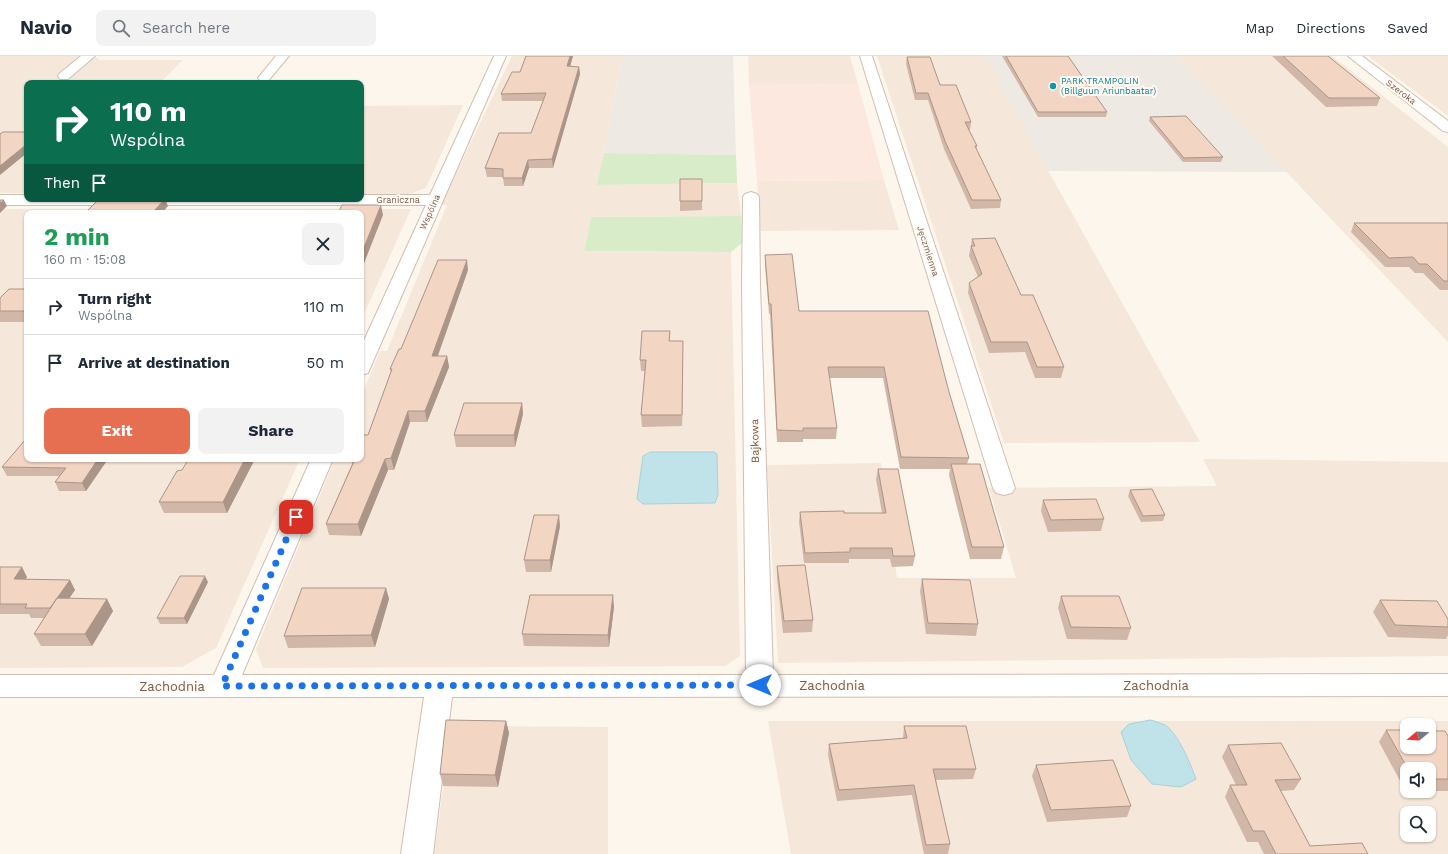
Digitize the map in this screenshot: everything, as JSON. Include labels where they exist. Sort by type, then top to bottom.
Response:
[{"type":"street","points":[[64,76],[89,56]]},
{"type":"street","points":[[264,78],[283,56]]},
{"type":"street","name":"Wspólna","points":[[364,362],[500,56]]},
{"type":"street","name":"Jęczmienna","points":[[866,56],[1004,488]]},
{"type":"street","name":"Szeroka","points":[[1354,56],[1448,128]]},
{"type":"street","name":"Bajkowa","points":[[751,197],[751,285],[760,685]]},
{"type":"street","name":"Graniczna","points":[[0,200],[24,200]]},
{"type":"street","name":"Graniczna","points":[[364,200],[435,200]]},
{"type":"street","points":[[222,686],[321,462]]},
{"type":"street","name":"Zachodnia","points":[[0,686],[1448,685]]},
{"type":"street","points":[[417,854],[440,686]]},
{"type":"shaded area","points":[[0,56],[79,56],[77,58],[98,58],[99,60],[183,60],[163,80],[24,80],[24,193],[0,193]]},
{"type":"shaded area","points":[[512,56],[622,56],[598,185],[737,183],[741,216],[591,217],[584,251],[731,252],[740,656],[725,666],[263,668],[256,649],[334,462],[364,462],[364,390],[380,351],[387,351],[447,205],[441,205]]},
{"type":"shaded area","points":[[622,56],[733,56],[736,155],[604,153]]},
{"type":"shaded area","points":[[748,56],[850,56],[858,84],[749,85]]},
{"type":"shaded area","points":[[877,56],[984,56],[1200,442],[1004,443]]},
{"type":"shaded area","points":[[984,56],[1176,56],[1287,172],[1048,171]]},
{"type":"shaded area","points":[[1176,56],[1332,56],[1448,147],[1448,342]]},
{"type":"shaded area","points":[[1368,56],[1448,56],[1448,116]]},
{"type":"shaded area","points":[[858,84],[884,180],[757,181],[749,85]]},
{"type":"shaded area","points":[[463,105],[426,188],[410,194],[364,194],[364,106]]},
{"type":"shaded area","points":[[884,180],[899,230],[760,231],[757,181]]},
{"type":"shaded area","points":[[0,209],[411,209],[364,314],[364,210],[24,210],[24,462],[299,462],[216,648],[182,667],[0,668]]},
{"type":"shaded area","points":[[1203,459],[1448,462],[1448,656],[778,663],[767,465],[881,463],[897,578],[1016,578],[989,488],[1217,486]]},
{"type":"shaded area","points":[[768,721],[1400,721],[1400,754],[1436,754],[1436,721],[1448,721],[1448,854],[791,854]]},
{"type":"shaded area","points":[[452,726],[608,727],[608,854],[434,854]]},
{"type":"green space","points":[[604,153],[736,155],[737,183],[597,185]]},
{"type":"green space","points":[[741,216],[742,243],[731,252],[584,251],[591,217]]},
{"type":"water","points":[[650,452],[714,452],[717,454],[718,495],[715,503],[643,504],[637,499],[643,456]]},
{"type":"water","points":[[1150,720],[1165,725],[1175,735],[1184,750],[1196,779],[1181,787],[1152,784],[1131,760],[1121,732],[1129,724]]},
{"type":"building","points":[[526,56],[570,56],[567,66],[579,67],[552,159],[528,160],[522,178],[503,178],[503,169],[485,168],[499,133],[531,133],[546,93],[501,94],[512,72],[520,72]]},
{"type":"building","name":"PARK TRAMPOLIN (Billguun Ariunbaatar)","points":[[1006,56],[1068,56],[1107,112],[1038,112]]},
{"type":"building","points":[[1283,56],[1328,56],[1380,98],[1329,98]]},
{"type":"building","points":[[907,57],[930,57],[940,85],[956,85],[971,122],[965,122],[1001,200],[972,200],[945,141],[928,93],[916,93]]},
{"type":"building","points":[[1186,116],[1223,157],[1184,158],[1150,117]]},
{"type":"building","points":[[3,132],[24,132],[24,146],[0,166],[0,134]]},
{"type":"building","points":[[680,179],[702,179],[702,201],[680,201]]},
{"type":"building","points":[[96,202],[162,202],[155,210],[88,210]]},
{"type":"building","points":[[342,205],[381,205],[364,248],[364,210],[340,210]]},
{"type":"building","points":[[1354,223],[1448,223],[1448,281],[1444,281],[1427,264],[1419,264],[1413,257],[1389,258]]},
{"type":"building","points":[[995,238],[1021,295],[1033,295],[1064,367],[1037,367],[1027,342],[991,342],[969,283],[982,274],[971,246],[975,246],[972,239]]},
{"type":"building","points":[[792,254],[799,311],[928,311],[949,392],[969,458],[901,457],[884,367],[828,367],[837,428],[803,428],[803,431],[777,430],[771,304],[769,304],[765,255]]},
{"type":"building","points":[[438,260],[467,260],[432,356],[447,356],[425,411],[408,411],[391,458],[385,459],[358,524],[326,524],[354,462],[364,462],[364,435],[368,435],[392,369],[390,369],[399,349],[401,349]]},
{"type":"building","points":[[9,289],[24,289],[24,311],[0,311],[0,298]]},
{"type":"building","points":[[642,331],[670,331],[669,341],[683,341],[682,415],[641,415],[646,360],[640,360]]},
{"type":"building","points":[[464,403],[522,403],[514,435],[454,435]]},
{"type":"building","points":[[24,441],[24,462],[96,462],[82,483],[55,482],[66,468],[2,467]]},
{"type":"building","points":[[187,462],[243,462],[223,502],[159,502],[177,471],[182,470]]},
{"type":"building","points":[[951,464],[980,464],[1004,547],[972,547]]},
{"type":"building","points":[[878,469],[898,469],[915,556],[893,556],[892,548],[850,548],[850,552],[805,553],[800,512],[844,511],[844,513],[886,513]]},
{"type":"building","points":[[1152,489],[1165,515],[1143,516],[1130,490]]},
{"type":"building","points":[[1096,499],[1104,519],[1051,520],[1043,500]]},
{"type":"building","points":[[534,515],[559,515],[550,560],[524,560]]},
{"type":"building","points":[[805,565],[813,620],[784,621],[777,566]]},
{"type":"building","points":[[0,567],[22,567],[14,579],[70,580],[50,608],[25,608],[27,604],[0,604]]},
{"type":"building","points":[[180,576],[205,576],[184,618],[157,618]]},
{"type":"building","points":[[922,579],[970,580],[978,624],[928,623]]},
{"type":"building","points":[[302,588],[386,588],[371,635],[284,636]]},
{"type":"building","points":[[530,595],[613,595],[608,635],[522,634]]},
{"type":"building","points":[[1061,596],[1119,596],[1131,628],[1071,627]]},
{"type":"building","points":[[57,598],[107,599],[85,634],[34,634]]},
{"type":"building","points":[[1380,600],[1437,601],[1448,619],[1448,627],[1395,625]]},
{"type":"building","points":[[446,720],[506,721],[495,775],[440,774]]},
{"type":"building","points":[[904,726],[966,726],[976,769],[933,769],[950,844],[926,845],[914,785],[839,790],[829,744],[907,738]]},
{"type":"building","points":[[1386,730],[1400,730],[1400,754],[1436,754],[1436,731],[1445,731],[1448,736],[1448,779],[1436,779],[1436,762],[1404,762]]},
{"type":"building","points":[[1281,743],[1301,779],[1275,780],[1310,846],[1362,843],[1368,854],[1276,854],[1264,831],[1253,831],[1230,785],[1247,785],[1228,745]]},
{"type":"building","points":[[1113,760],[1131,806],[1051,810],[1036,765]]},
{"type":"place","name":"PARK TRAMPOLIN (Billguun Ariunbaatar)","points":[[1053,86]]},
{"type":"route","points":[[296,517],[222,686],[760,685]]}]
